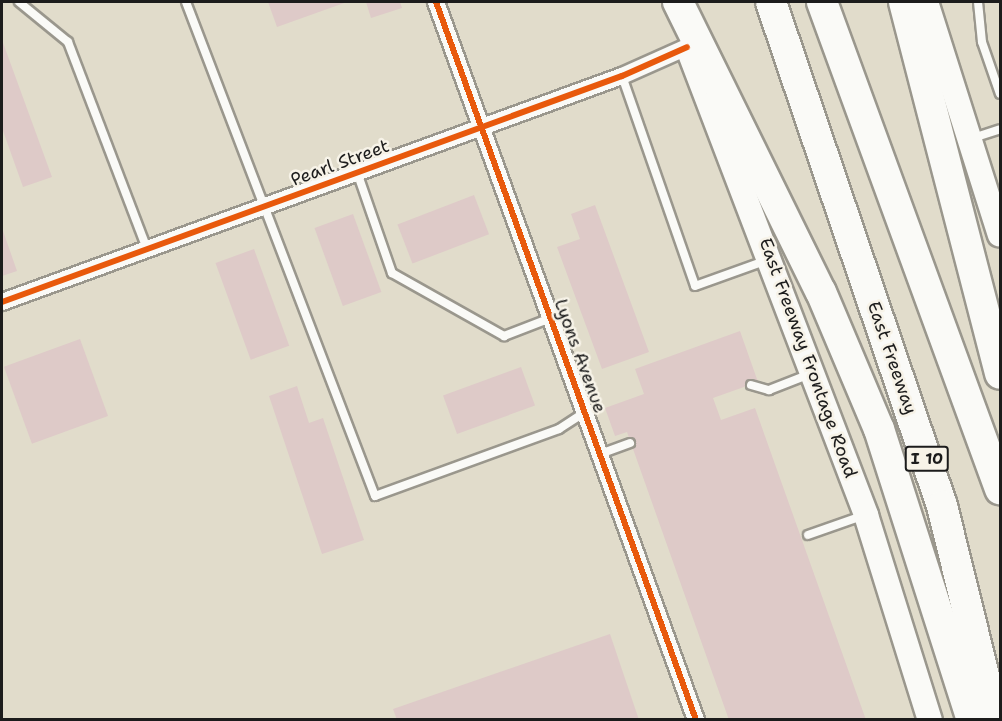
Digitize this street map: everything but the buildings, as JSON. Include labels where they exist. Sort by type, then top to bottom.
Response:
[{"type":"highway","points":[[678,2],[821,292],[879,429],[972,720]]},
{"type":"highway","name":"East Freeway","points":[[771,2],[942,506],[995,720]]},
{"type":"highway","points":[[822,2],[1000,489]]},
{"type":"highway","points":[[904,2],[1000,374]]},
{"type":"main road","name":"East Freeway Frontage Road","points":[[670,2],[771,258],[866,514],[930,720]]},
{"type":"main road","points":[[926,2],[997,210],[1000,235]]},
{"type":"street","name":"Lyons Avenue","points":[[436,2],[696,720]]},
{"type":"street","name":"Pearl Street","points":[[2,302],[622,76],[687,47]]},
{"type":"lane","points":[[19,2],[68,42],[147,249]]},
{"type":"lane","points":[[186,2],[262,207],[375,496],[559,429],[585,412]]},
{"type":"lane","points":[[978,2],[982,42],[1000,94]]},
{"type":"lane","points":[[622,76],[695,286],[771,258]]},
{"type":"lane","points":[[971,139],[1000,129]]},
{"type":"lane","points":[[357,172],[392,273],[504,336],[551,318]]},
{"type":"lane","points":[[751,385],[769,390],[814,373]]},
{"type":"lane","points":[[600,454],[630,443]]},
{"type":"lane","points":[[808,535],[866,514]]},
{"type":"cycle path","points":[[436,2],[696,720]]},
{"type":"cycle path","points":[[2,302],[622,76],[687,47]]}]
